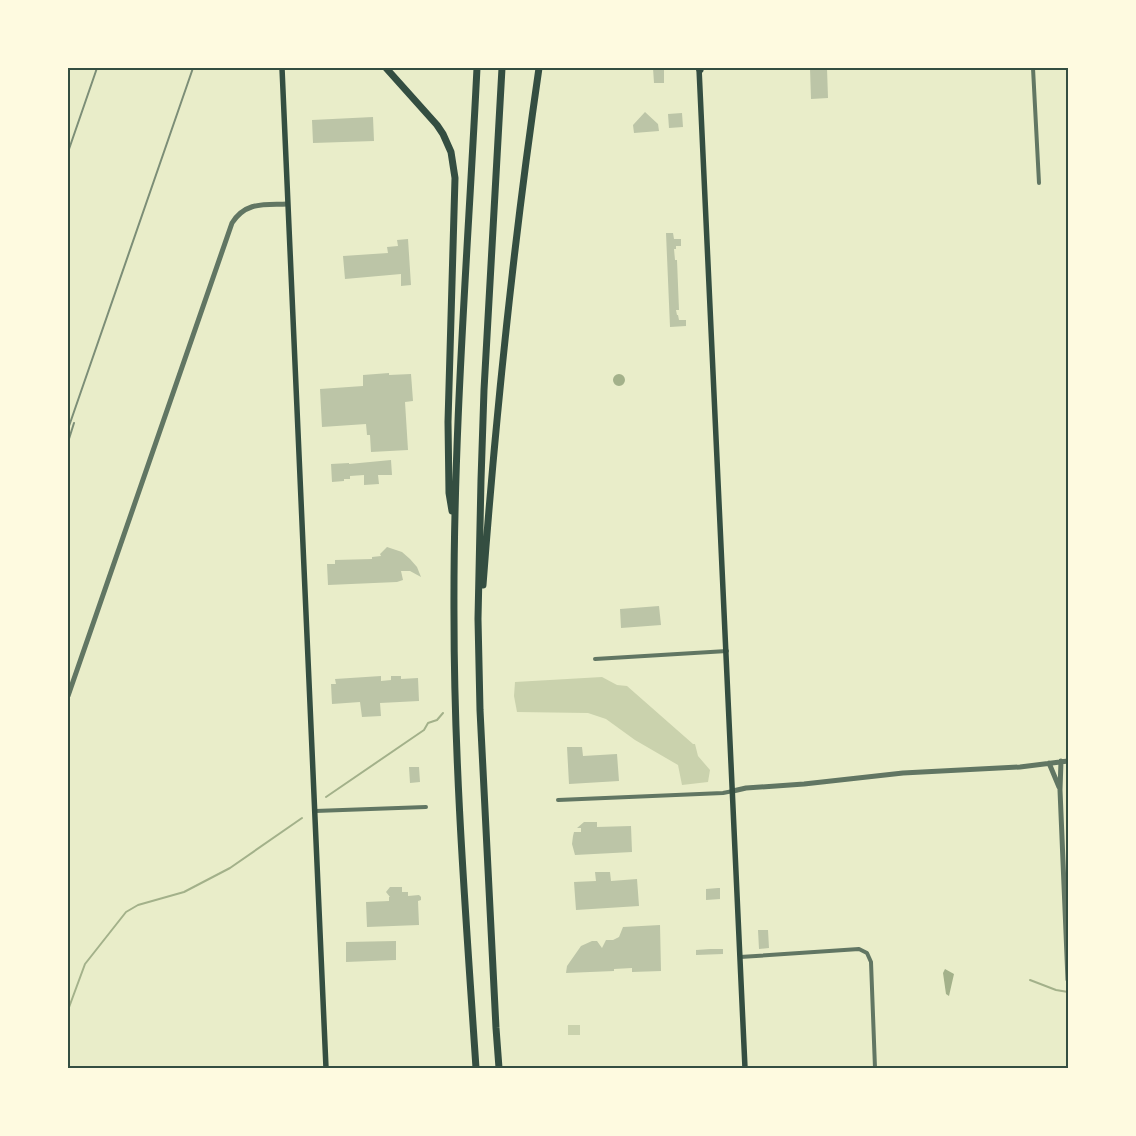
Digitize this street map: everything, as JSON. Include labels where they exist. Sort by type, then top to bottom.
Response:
[{"type":"highway","points":[[386,68],[437,125],[451,152],[454,167],[455,204],[448,422],[449,493],[454,529]]},
{"type":"highway","points":[[476,1068],[462,869],[455,698],[454,529],[477,68]]},
{"type":"highway","points":[[499,1068],[480,710],[479,641],[481,480],[502,68]]},
{"type":"highway","points":[[479,641],[491,482],[515,243],[540,68]]},
{"type":"highway","points":[[496,1028],[504,1068]]},
{"type":"main road","points":[[282,68],[326,1068]]},
{"type":"main road","points":[[699,68],[745,1068]]},
{"type":"street","points":[[1033,68],[1039,184]]},
{"type":"street","points":[[68,696],[232,223],[248,207],[288,204]]},
{"type":"street","points":[[596,659],[727,651]]},
{"type":"street","points":[[1061,761],[1060,790],[1068,980]]},
{"type":"street","points":[[558,800],[723,794],[746,788],[804,784],[903,773],[1020,767],[1068,761]]},
{"type":"street","points":[[1049,763],[1060,790]]},
{"type":"street","points":[[315,811],[426,807]]},
{"type":"street","points":[[740,957],[859,949],[867,953],[872,962],[876,1068]]},
{"type":"shaded area","points":[[621,374],[624,375],[624,385],[617,386],[614,385],[613,378],[614,375]]},
{"type":"shaded area","points":[[602,677],[617,685],[627,686],[695,744],[698,756],[710,770],[708,782],[682,785],[678,765],[635,740],[606,719],[588,713],[517,712],[514,696],[515,682]]},
{"type":"shaded area","points":[[945,969],[954,974],[949,996],[946,994],[943,973]]},
{"type":"shaded area","points":[[568,1025],[580,1025],[580,1035],[568,1035]]},
{"type":"building","points":[[653,68],[664,68],[664,83],[654,83]]},
{"type":"building","points":[[810,68],[827,68],[828,98],[811,99]]},
{"type":"building","points":[[645,112],[658,124],[659,131],[634,133],[633,125]]},
{"type":"building","points":[[682,113],[683,127],[669,128],[668,114]]},
{"type":"building","points":[[373,117],[374,141],[313,143],[312,120]]},
{"type":"building","points":[[666,233],[673,233],[674,239],[681,239],[681,246],[676,246],[676,249],[674,249],[675,260],[677,260],[679,310],[676,310],[679,320],[686,320],[686,326],[670,327]]},
{"type":"building","points":[[408,239],[411,285],[401,286],[401,274],[345,279],[343,256],[388,253],[387,247],[398,246],[397,240]]},
{"type":"building","points":[[389,373],[389,375],[411,374],[413,401],[405,402],[408,450],[371,452],[370,435],[367,435],[366,424],[322,427],[320,389],[363,386],[363,375]]},
{"type":"building","points":[[391,460],[392,475],[378,475],[379,484],[364,485],[364,475],[350,476],[350,479],[344,479],[344,481],[332,482],[331,464]]},
{"type":"building","points":[[387,547],[402,552],[410,559],[417,567],[421,577],[410,571],[401,571],[403,580],[397,582],[328,585],[327,564],[335,564],[335,560],[372,559],[372,557],[381,556],[380,554]]},
{"type":"building","points":[[659,606],[661,625],[621,628],[620,609]]},
{"type":"building","points":[[381,676],[381,681],[391,680],[391,676],[401,676],[401,679],[418,678],[419,701],[380,703],[381,716],[362,717],[360,702],[332,704],[331,684],[336,684],[335,679]]},
{"type":"building","points":[[567,747],[582,747],[583,756],[617,754],[619,781],[569,784]]},
{"type":"building","points":[[409,767],[419,767],[420,782],[410,783]]},
{"type":"building","points":[[584,822],[597,822],[597,827],[631,826],[632,852],[575,855],[572,844],[574,832],[581,832],[581,828],[577,828]]},
{"type":"building","points":[[595,872],[610,872],[611,881],[637,879],[639,906],[576,910],[574,882],[596,881]]},
{"type":"building","points":[[390,887],[402,887],[402,892],[408,892],[408,896],[419,895],[421,897],[421,900],[418,901],[419,925],[367,927],[366,902],[389,901],[390,897],[386,892]]},
{"type":"building","points":[[720,888],[720,899],[706,900],[706,889]]},
{"type":"building","points":[[660,925],[661,971],[632,972],[632,968],[614,969],[614,971],[566,973],[567,966],[581,946],[597,941],[602,948],[606,940],[613,940],[619,937],[623,927]]},
{"type":"building","points":[[758,930],[768,930],[769,948],[759,949]]},
{"type":"building","points":[[396,941],[396,960],[346,962],[346,942]]},
{"type":"building","points":[[723,949],[723,954],[696,955],[696,950]]},
{"type":"waterway","points":[[326,797],[424,730],[428,723],[437,720],[443,713]]},
{"type":"waterway","points":[[68,1010],[85,964],[126,912],[138,905],[184,892],[230,868],[302,818]]},
{"type":"waterway","points":[[1030,980],[1056,990],[1068,992]]},
{"type":"railway","points":[[68,152],[97,68]]},
{"type":"railway","points":[[68,429],[193,68]]},
{"type":"railway","points":[[68,442],[74,423]]}]
